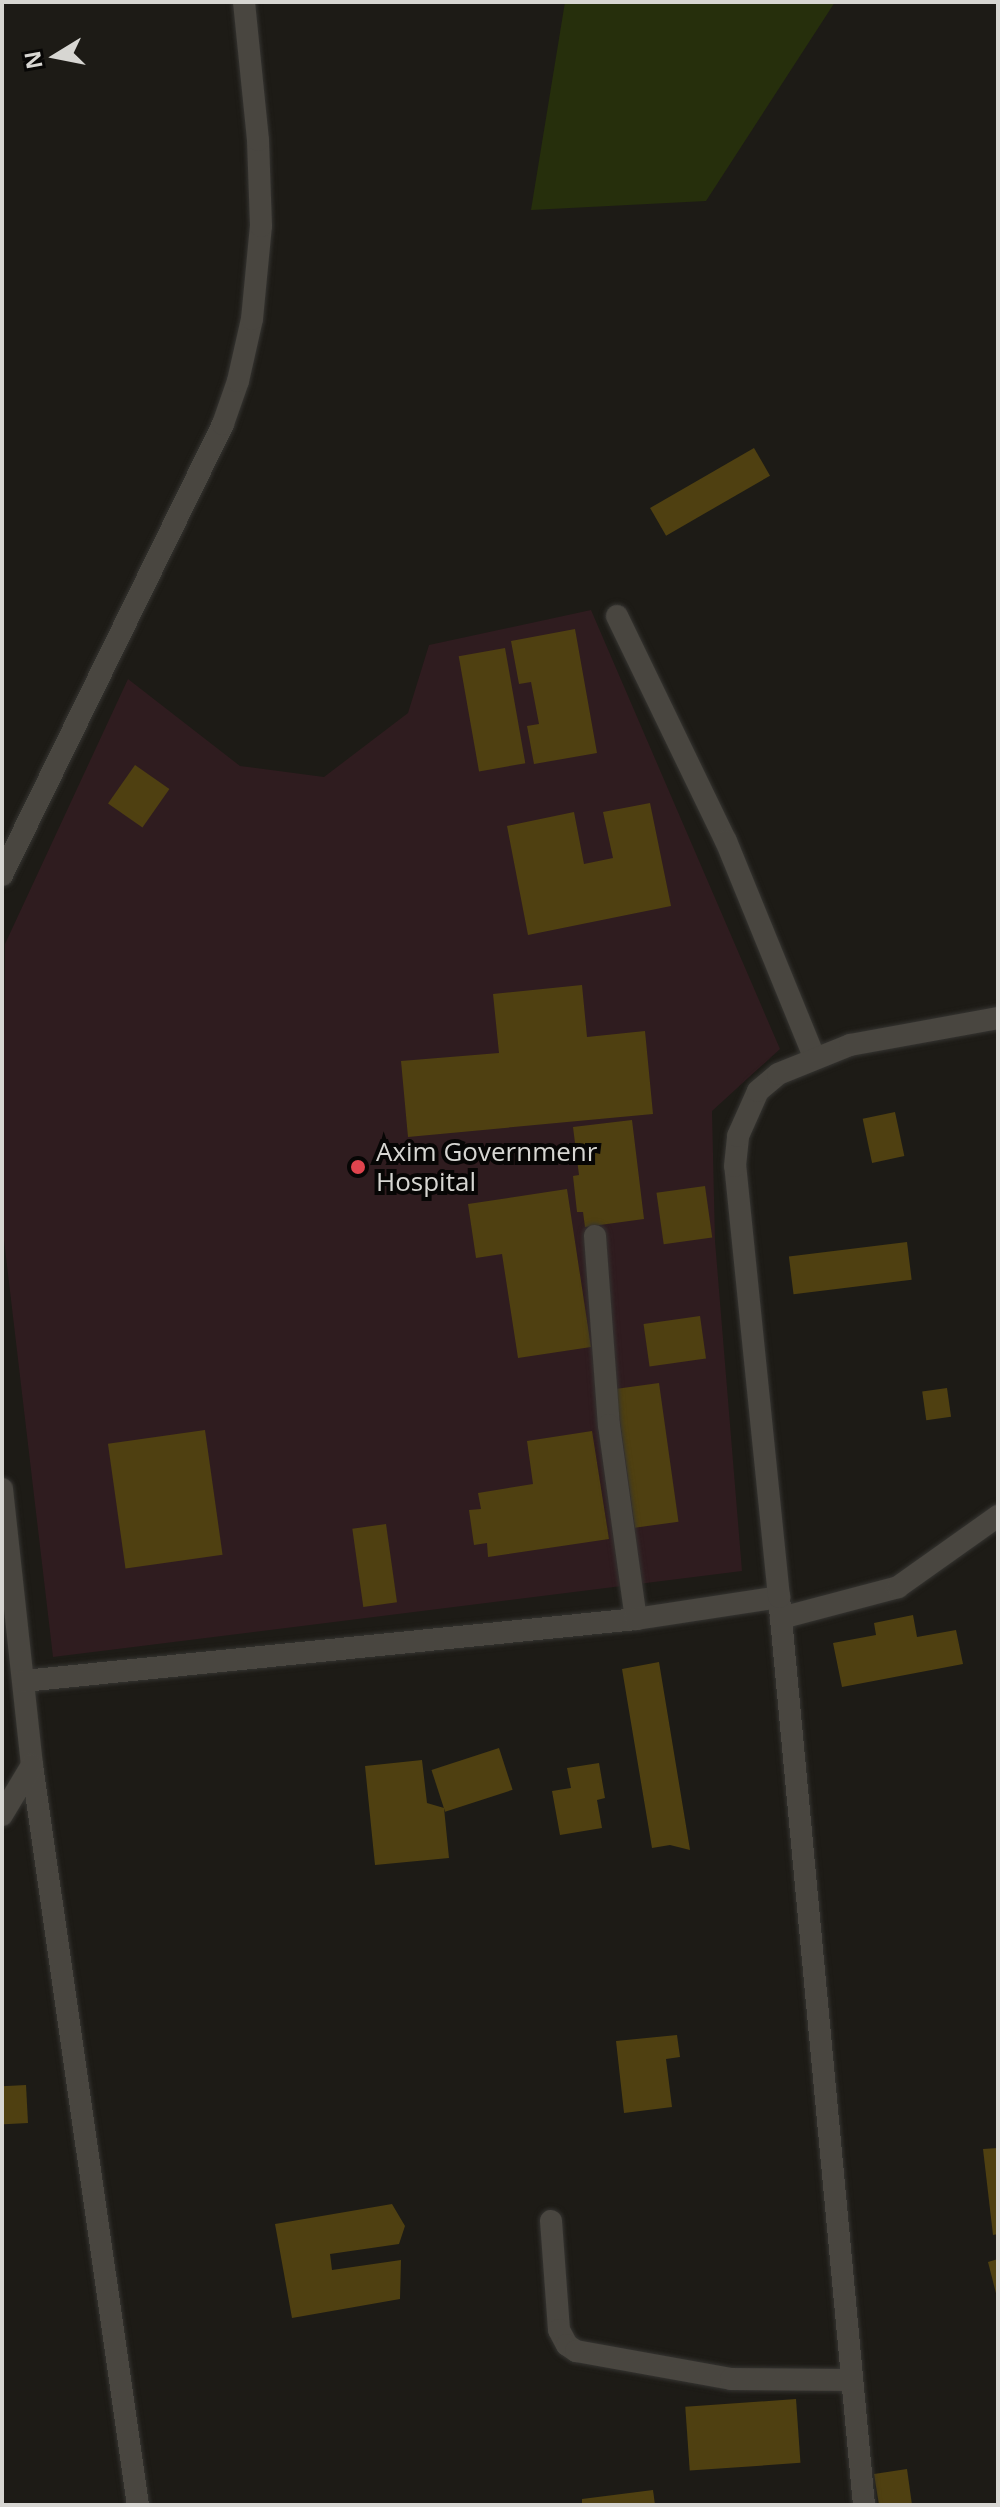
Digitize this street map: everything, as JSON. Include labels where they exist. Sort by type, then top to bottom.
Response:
[{"type":"street","points":[[2,870],[223,424],[238,381],[252,319],[261,226],[258,140],[244,2]]},
{"type":"street","points":[[617,616],[721,828],[814,1057]]},
{"type":"street","points":[[864,2505],[780,1608],[735,1166],[738,1136],[758,1091],[778,1074],[850,1045],[998,1018]]},
{"type":"street","points":[[595,1236],[609,1425],[636,1619]]},
{"type":"street","points":[[2,1489],[32,1765],[138,2505]]},
{"type":"street","points":[[24,1681],[636,1619],[780,1608],[898,1587],[998,1516]]},
{"type":"street","points":[[2,1815],[32,1765]]},
{"type":"street","points":[[551,2221],[559,2330],[567,2345],[576,2351],[731,2379],[852,2380]]},
{"type":"shaded area","name":"Axim Governmenr Hospital","points":[[591,610],[780,1049],[712,1111],[715,1241],[742,1571],[53,1657],[2,1223],[5,944],[128,679],[240,766],[324,777],[408,713],[429,645]]},
{"type":"green space","points":[[565,2],[835,2],[706,201],[531,210]]},
{"type":"building","points":[[754,448],[770,476],[666,536],[650,508]]},
{"type":"building","points":[[575,629],[597,753],[534,764],[527,726],[539,724],[531,682],[519,684],[511,641]]},
{"type":"building","points":[[505,648],[525,763],[479,771],[459,656]]},
{"type":"building","points":[[135,765],[169,789],[142,828],[108,804]]},
{"type":"building","points":[[650,803],[671,906],[528,935],[507,826],[574,812],[584,864],[613,858],[603,812]]},
{"type":"building","points":[[582,985],[587,1037],[645,1031],[653,1114],[408,1137],[401,1061],[499,1053],[493,994]]},
{"type":"building","points":[[895,1112],[904,1156],[872,1163],[863,1119]]},
{"type":"building","points":[[632,1120],[644,1219],[585,1227],[583,1212],[577,1212],[573,1176],[579,1175],[573,1127]]},
{"type":"building","points":[[705,1186],[712,1237],[664,1244],[656,1193]]},
{"type":"building","points":[[567,1189],[591,1347],[518,1358],[502,1254],[476,1258],[468,1204]]},
{"type":"building","points":[[907,1242],[912,1280],[794,1294],[789,1257]]},
{"type":"building","points":[[700,1316],[706,1359],[650,1367],[644,1324]]},
{"type":"building","points":[[659,1383],[678,1522],[635,1528],[615,1389]]},
{"type":"building","points":[[947,1388],[951,1417],[926,1420],[922,1391]]},
{"type":"building","points":[[205,1430],[223,1555],[125,1568],[108,1444]]},
{"type":"building","points":[[592,1431],[609,1539],[488,1557],[487,1543],[474,1545],[469,1510],[481,1509],[478,1493],[533,1484],[527,1441]]},
{"type":"building","points":[[386,1524],[397,1602],[363,1607],[352,1529]]},
{"type":"building","points":[[913,1615],[917,1637],[956,1630],[963,1664],[842,1687],[833,1643],[876,1635],[874,1623]]},
{"type":"building","points":[[659,1662],[690,1850],[670,1845],[652,1848],[622,1669]]},
{"type":"building","points":[[499,1748],[513,1790],[445,1812],[431,1770]]},
{"type":"building","points":[[422,1760],[427,1803],[444,1808],[449,1858],[375,1865],[365,1766]]},
{"type":"building","points":[[599,1763],[605,1798],[597,1800],[602,1828],[560,1835],[552,1791],[571,1788],[567,1768]]},
{"type":"building","points":[[677,2035],[680,2057],[666,2059],[672,2107],[624,2113],[616,2041]]},
{"type":"building","points":[[26,2085],[28,2123],[4,2124],[2,2086]]},
{"type":"building","points":[[998,2148],[998,2234],[993,2235],[983,2149]]},
{"type":"building","points":[[392,2204],[405,2226],[399,2244],[330,2254],[332,2270],[401,2260],[400,2299],[292,2318],[275,2224]]},
{"type":"building","points":[[998,2259],[998,2297],[997,2297],[988,2262]]},
{"type":"building","points":[[796,2399],[800,2463],[690,2471],[685,2407]]},
{"type":"building","points":[[907,2469],[912,2505],[879,2505],[874,2474]]},
{"type":"building","points":[[653,2490],[655,2505],[582,2505],[582,2499]]},
{"type":"place","name":"Axim Governmenr Hospital","points":[[358,1167]]}]
